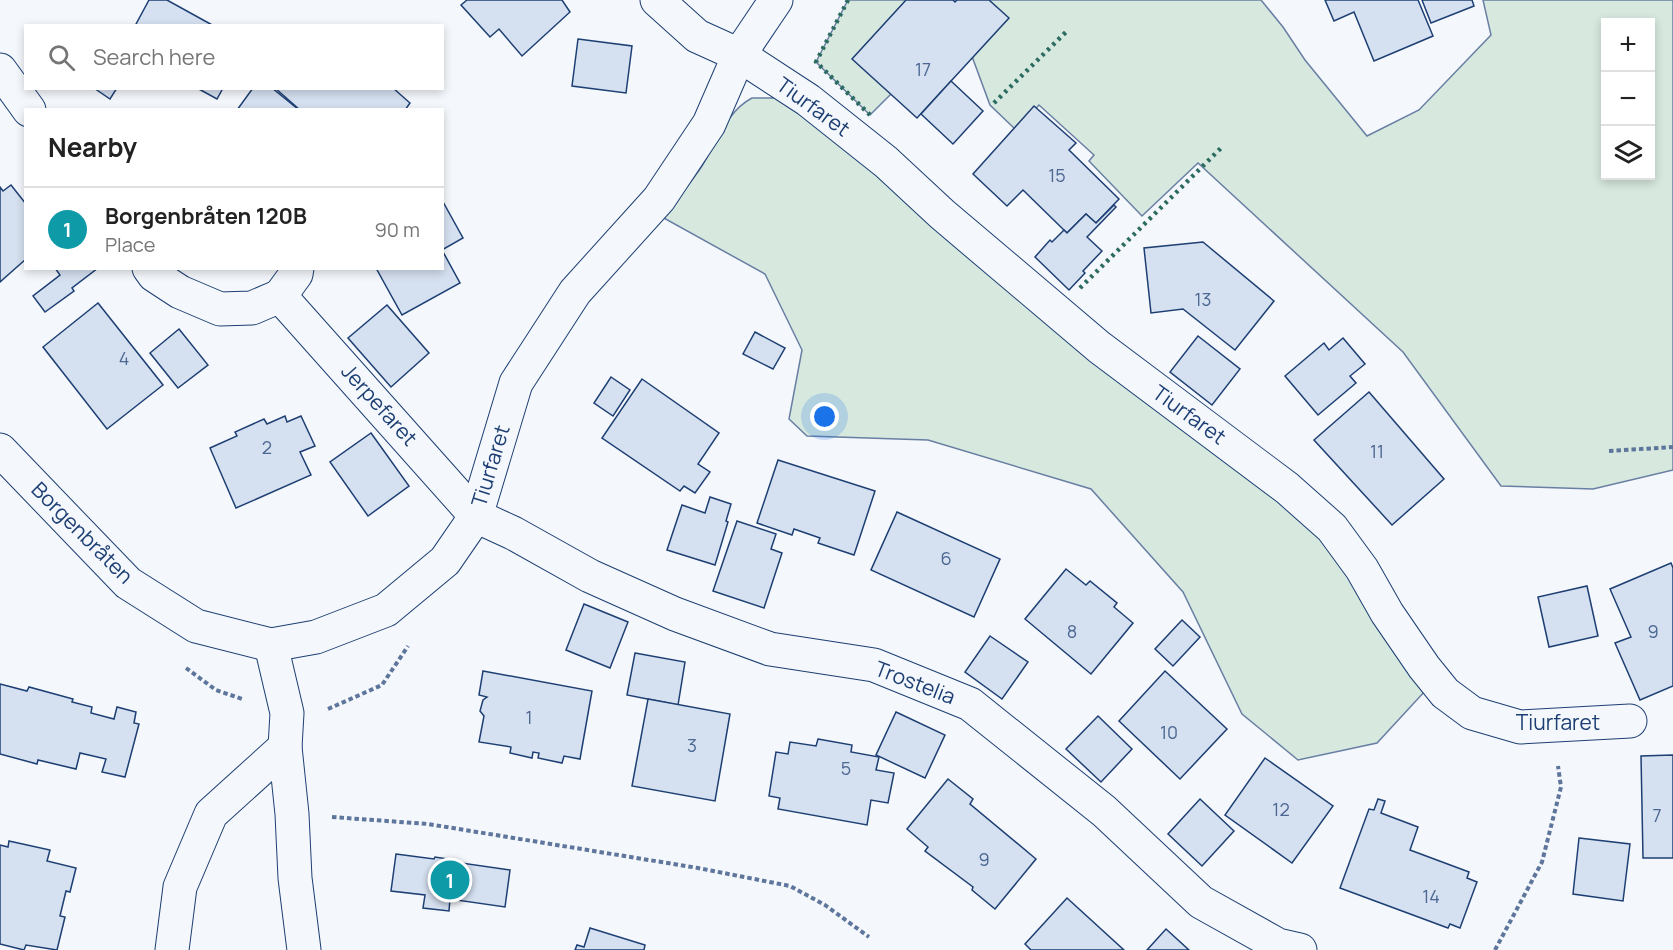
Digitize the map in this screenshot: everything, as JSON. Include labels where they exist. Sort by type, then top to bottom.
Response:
[{"type":"street","points":[[657,0],[697,36],[739,55]]},
{"type":"street","name":"Tiurfaret","points":[[476,516],[516,383],[576,292],[659,199],[708,124],[739,55],[776,0]]},
{"type":"street","name":"Tiurfaret","points":[[739,55],[808,100],[886,162],[942,214],[1099,347],[1287,488],[1332,528],[1362,569],[1424,667],[1445,693],[1472,712],[1520,728],[1630,722]]},
{"type":"street","points":[[0,70],[28,108]]},
{"type":"street","points":[[150,270],[154,275],[180,292],[220,309],[252,308],[280,296],[297,270]]},
{"type":"street","name":"Jerpefaret","points":[[280,296],[476,516]]},
{"type":"street","name":"Borgenbråten","points":[[0,450],[128,583],[196,626],[271,645],[316,637],[386,610],[444,561],[476,516]]},
{"type":"street","name":"Trostelia","points":[[476,516],[513,533],[591,576],[675,614],[770,649],[874,665],[970,704],[1104,811],[1202,902],[1278,945],[1300,950]]},
{"type":"street","points":[[271,645],[287,713],[285,747],[292,814],[295,878],[304,950]]},
{"type":"street","points":[[172,950],[180,887],[211,814],[285,747]]},
{"type":"path","points":[[1609,451],[1673,447]]},
{"type":"path","points":[[1495,950],[1542,862],[1561,788],[1553,727]]},
{"type":"path","points":[[292,814],[428,824],[698,868],[790,886],[825,905],[870,937]]},
{"type":"shaded area","points":[[848,0],[1261,0],[1305,60],[1367,136],[1419,110],[1491,35],[1483,0],[1673,0],[1673,470],[1593,489],[1501,486],[1403,352],[1198,163],[1142,216],[1089,161],[1094,155],[1039,105],[1016,130],[990,105],[967,43],[894,91],[870,115],[816,62]]},
{"type":"shaded area","points":[[752,98],[783,98],[1310,525],[1338,558],[1426,690],[1377,743],[1298,760],[1242,714],[1183,592],[1091,489],[928,440],[807,436],[789,419],[802,350],[765,274],[662,217],[700,169],[728,121],[743,104]]},
{"type":"building","points":[[149,0],[167,0],[210,24],[136,24]]},
{"type":"building","points":[[467,0],[562,0],[570,12],[522,56],[499,29],[490,37],[461,5]]},
{"type":"building","points":[[906,0],[953,0],[955,2],[957,0],[989,0],[1009,18],[917,118],[852,59]]},
{"type":"building","points":[[1325,0],[1418,0],[1433,36],[1374,61],[1354,12],[1334,21]]},
{"type":"building","points":[[1422,0],[1472,0],[1474,6],[1431,23]]},
{"type":"building","points":[[578,39],[632,46],[626,93],[572,86]]},
{"type":"building","points":[[951,81],[983,111],[953,144],[921,114]]},
{"type":"building","points":[[97,90],[116,90],[110,99]]},
{"type":"building","points":[[201,90],[222,90],[217,99]]},
{"type":"building","points":[[252,90],[274,90],[297,108],[238,108]]},
{"type":"building","points":[[277,90],[395,90],[410,103],[406,108],[298,108]]},
{"type":"building","points":[[1034,106],[1076,143],[1069,150],[1119,199],[1096,223],[1086,214],[1067,233],[1023,190],[1007,206],[973,174]]},
{"type":"building","points":[[11,185],[24,201],[24,261],[0,282],[0,187],[3,191]]},
{"type":"building","points":[[444,204],[463,238],[444,249]]},
{"type":"building","points":[[1114,205],[1116,207],[1087,237],[1102,251],[1069,290],[1035,257],[1050,240],[1052,242],[1064,230],[1067,233],[1086,214],[1096,223]]},
{"type":"building","points":[[1203,242],[1274,301],[1235,350],[1183,309],[1151,313],[1144,248]]},
{"type":"building","points":[[444,254],[460,283],[402,315],[377,270],[444,270]]},
{"type":"building","points":[[56,270],[95,270],[72,288],[74,291],[45,312],[33,296],[60,275]]},
{"type":"building","points":[[98,303],[163,385],[107,429],[43,347]]},
{"type":"building","points":[[387,305],[429,353],[391,387],[348,338]]},
{"type":"building","points":[[179,329],[208,365],[178,388],[150,353]]},
{"type":"building","points":[[755,332],[785,348],[773,369],[743,354]]},
{"type":"building","points":[[1198,336],[1240,369],[1212,405],[1170,372]]},
{"type":"building","points":[[1343,338],[1365,364],[1350,376],[1356,383],[1318,415],[1285,376],[1324,343],[1329,350]]},
{"type":"building","points":[[611,377],[630,390],[613,416],[594,403]]},
{"type":"building","points":[[642,379],[719,433],[698,464],[710,472],[695,493],[684,486],[680,491],[602,438]]},
{"type":"building","points":[[1369,392],[1444,479],[1392,525],[1314,440]]},
{"type":"building","points":[[285,416],[287,422],[301,416],[315,446],[300,452],[311,475],[236,508],[210,448],[237,436],[235,432],[264,419],[267,424]]},
{"type":"building","points":[[371,433],[409,486],[368,516],[330,462]]},
{"type":"building","points":[[778,460],[875,491],[854,555],[818,543],[820,538],[794,529],[792,535],[757,523]]},
{"type":"building","points":[[710,497],[731,504],[715,565],[667,550],[682,505],[705,513]]},
{"type":"building","points":[[897,512],[1000,559],[974,617],[871,570]]},
{"type":"building","points":[[737,521],[776,534],[771,549],[782,553],[764,608],[713,591]]},
{"type":"building","points":[[1671,563],[1673,568],[1673,686],[1640,700],[1615,643],[1631,637],[1610,589]]},
{"type":"building","points":[[1066,569],[1086,585],[1090,581],[1117,603],[1114,607],[1133,623],[1091,674],[1025,619]]},
{"type":"building","points":[[1587,586],[1598,636],[1549,647],[1538,597]]},
{"type":"building","points":[[584,604],[628,622],[610,668],[566,650]]},
{"type":"building","points":[[1182,620],[1200,637],[1173,666],[1155,649]]},
{"type":"building","points":[[990,636],[1028,662],[1002,699],[965,672]]},
{"type":"building","points":[[635,653],[685,662],[678,705],[627,695]]},
{"type":"building","points":[[483,671],[592,691],[580,759],[564,756],[562,763],[538,758],[539,753],[533,752],[532,758],[510,753],[511,747],[479,742],[484,716],[480,711],[483,700],[487,697],[479,695]]},
{"type":"building","points":[[1165,671],[1227,729],[1180,779],[1119,721]]},
{"type":"building","points":[[0,684],[27,691],[29,687],[73,699],[72,702],[92,707],[91,713],[114,719],[117,707],[136,712],[134,723],[139,724],[125,777],[102,772],[106,759],[80,753],[76,769],[38,760],[37,764],[0,754]]},
{"type":"building","points":[[648,699],[730,714],[715,801],[632,786]]},
{"type":"building","points":[[896,712],[945,735],[925,778],[876,755]]},
{"type":"building","points":[[1098,716],[1132,749],[1101,782],[1066,749]]},
{"type":"building","points":[[818,739],[852,745],[851,752],[879,757],[876,770],[894,773],[888,803],[871,800],[867,825],[778,809],[780,798],[769,796],[776,752],[788,754],[790,742],[816,746]]},
{"type":"building","points":[[1673,755],[1673,858],[1643,858],[1641,756]]},
{"type":"building","points":[[1265,758],[1333,806],[1292,863],[1225,815]]},
{"type":"building","points":[[948,779],[973,799],[970,804],[1036,859],[995,909],[972,890],[973,887],[925,851],[928,847],[907,829]]},
{"type":"building","points":[[1200,799],[1234,831],[1202,866],[1168,834]]},
{"type":"building","points":[[1378,799],[1385,801],[1381,813],[1418,827],[1410,850],[1469,872],[1467,878],[1477,882],[1460,928],[1450,924],[1448,928],[1340,888],[1369,809],[1374,810]]},
{"type":"building","points":[[1579,838],[1630,844],[1623,901],[1573,894]]},
{"type":"building","points":[[9,841],[50,850],[47,861],[76,868],[70,892],[66,891],[60,916],[65,917],[57,950],[26,945],[24,950],[0,944],[0,845],[8,847]]},
{"type":"building","points":[[396,854],[434,859],[435,857],[510,870],[505,907],[450,899],[449,911],[423,908],[425,895],[391,891]]},
{"type":"building","points":[[1067,898],[1124,950],[1031,950],[1025,944]]},
{"type":"building","points":[[590,928],[645,945],[644,950],[575,950],[577,945],[584,947]]},
{"type":"building","points":[[1166,929],[1189,950],[1147,950]]},
{"type":"hedge","points":[[848,0],[816,62],[870,115]]},
{"type":"hedge","points":[[994,103],[1066,32]]},
{"type":"hedge","points":[[1080,288],[1223,146]]},
{"type":"place","name":"Borgenbråten 120B","points":[[450,880]]}]
